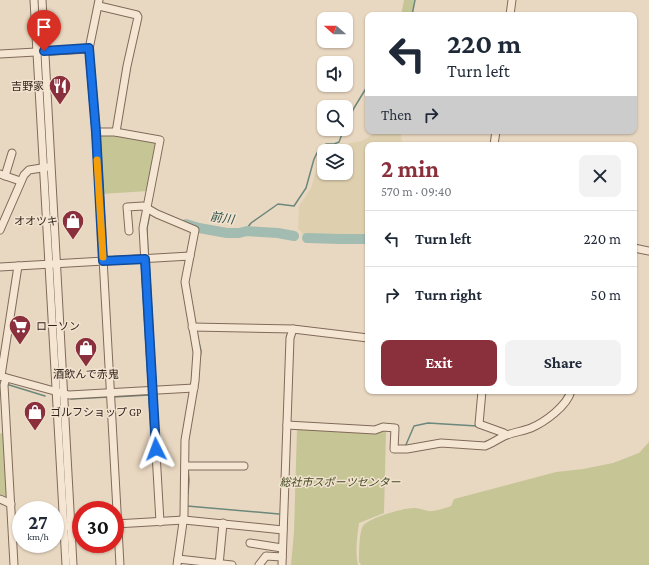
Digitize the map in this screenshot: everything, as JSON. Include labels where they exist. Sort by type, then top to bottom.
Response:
[{"type":"street","points":[[34,0],[41,51]]},
{"type":"street","points":[[42,0],[41,51],[67,526],[66,565]]},
{"type":"street","points":[[510,12],[512,0]]},
{"type":"street","points":[[116,132],[127,66],[138,17],[99,3],[89,48],[96,132],[116,501]]},
{"type":"street","points":[[0,54],[89,48]]},
{"type":"street","points":[[96,132],[116,132],[160,140],[149,209],[143,228],[147,259],[152,390],[160,522]]},
{"type":"street","points":[[12,153],[2,175],[20,181]]},
{"type":"street","points":[[0,230],[20,181],[24,175],[29,170],[47,168]]},
{"type":"street","points":[[129,231],[128,206],[143,206],[157,214],[195,230],[185,282],[194,327],[197,352],[194,388],[185,440],[187,466],[185,520],[179,561],[232,565]]},
{"type":"street","points":[[637,249],[649,251]]},
{"type":"street","points":[[0,267],[190,256]]},
{"type":"street","points":[[12,529],[11,504],[3,432],[3,380],[18,266]]},
{"type":"street","points":[[194,327],[293,329],[365,338]]},
{"type":"street","points":[[282,565],[290,338],[293,329]]},
{"type":"street","points":[[3,380],[69,395],[110,395],[152,390],[194,388]]},
{"type":"street","points":[[482,394],[479,424],[504,433]]},
{"type":"street","points":[[287,425],[375,430],[383,427],[395,428],[394,449],[407,449],[441,443],[485,446],[507,435],[531,428],[543,422],[563,404],[570,394]]},
{"type":"street","points":[[187,466],[244,466]]},
{"type":"street","points":[[0,499],[11,504]]},
{"type":"street","points":[[124,524],[185,520],[283,530]]},
{"type":"street","points":[[219,564],[223,523]]},
{"type":"street","points":[[64,526],[72,526]]},
{"type":"street","points":[[67,526],[73,565]]},
{"type":"street","points":[[250,543],[282,548]]},
{"type":"street","points":[[13,553],[14,565]]},
{"type":"street","points":[[119,553],[120,565]]},
{"type":"street","points":[[259,565],[266,556],[282,557]]},
{"type":"shaded area","points":[[373,134],[401,134],[402,142],[365,142],[365,236],[304,236],[298,228],[299,206],[311,188],[317,167],[317,180],[353,180],[353,144],[347,144],[362,141]]},
{"type":"green space","points":[[404,0],[414,0],[412,12],[402,12]]},
{"type":"green space","points":[[100,134],[158,143],[148,191],[101,194],[98,136]]},
{"type":"green space","name":"総社市スポーツセンター","points":[[297,428],[386,432],[384,513],[359,523],[356,549],[358,565],[291,565],[294,532]]},
{"type":"green space","points":[[0,433],[5,436],[8,499],[0,498]]},
{"type":"green space","points":[[649,442],[649,565],[361,565],[359,562],[360,538],[363,526],[379,517],[410,508],[431,511],[438,510],[451,506],[454,499],[556,472],[583,469],[613,463],[639,453]]},
{"type":"waterway","points":[[413,12],[415,0]]},
{"type":"waterway","points":[[353,110],[365,90]]},
{"type":"waterway","points":[[244,232],[251,223],[278,204],[294,206],[306,188],[314,159],[319,149],[326,144],[334,144],[339,142],[341,136]]},
{"type":"waterway","points":[[148,255],[147,228],[150,213]]},
{"type":"waterway","name":"前川","points":[[186,224],[227,233],[247,231],[278,233],[294,236]]},
{"type":"waterway","name":"前川","points":[[307,238],[365,239]]},
{"type":"waterway","points":[[149,261],[156,387]]},
{"type":"waterway","points":[[199,343],[201,351],[200,359]]},
{"type":"waterway","points":[[6,384],[45,396]]},
{"type":"waterway","points":[[113,397],[149,395]]},
{"type":"waterway","points":[[71,399],[109,397]]},
{"type":"waterway","points":[[405,447],[414,426],[428,423],[477,426]]},
{"type":"waterway","points":[[188,468],[188,494]]},
{"type":"waterway","points":[[187,506],[279,514]]},
{"type":"slow traffic","points":[[97,160],[103,257]]},
{"type":"place","name":"吉野家","points":[[60,106]]},
{"type":"place","name":"オオツキ","points":[[73,240]]},
{"type":"place","name":"ローソン","points":[[20,346]]},
{"type":"place","name":"酒飲んで赤鬼","points":[[86,368]]},
{"type":"place","name":"ゴルフショップ GP","points":[[35,432]]},
{"type":"route","points":[[44,51],[89,48],[96,132],[103,261],[145,259],[156,449]]}]
